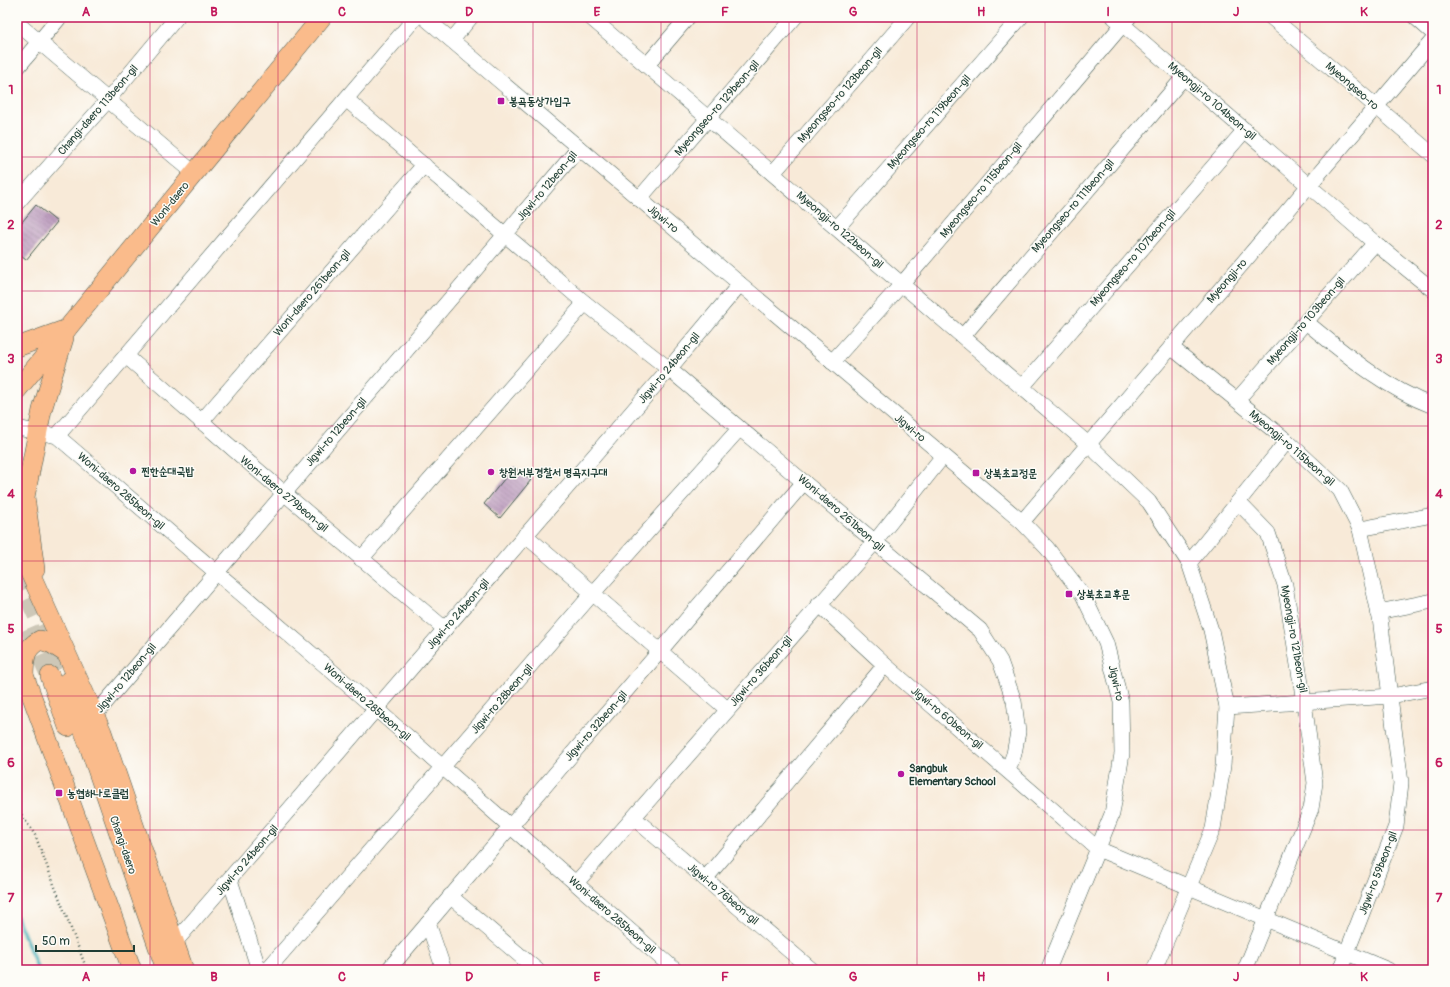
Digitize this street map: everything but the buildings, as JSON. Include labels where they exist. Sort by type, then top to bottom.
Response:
[{"type":"main road","name":"Woni-daero","points":[[17,390],[322,17]]},
{"type":"main road","points":[[17,347],[67,329]]},
{"type":"main road","points":[[39,593],[24,497],[42,410],[67,329]]},
{"type":"main road","points":[[17,544],[102,732],[184,970]]},
{"type":"main road","points":[[24,676],[25,658],[30,646],[40,640],[52,644],[66,653]]},
{"type":"main road","points":[[17,656],[132,970]]},
{"type":"main road","name":"Changi-daero","points":[[154,970],[57,675],[166,970]]},
{"type":"street","points":[[17,68],[60,17]]},
{"type":"street","name":"Changi-daero 113beon-gil","points":[[17,203],[107,101],[177,17]]},
{"type":"street","points":[[17,428],[57,436],[416,17]]},
{"type":"street","name":"Jigwi-ro","points":[[424,17],[1022,522],[1047,548],[1084,595],[1106,643],[1121,702],[1122,754],[1112,814],[1048,970]]},
{"type":"street","points":[[452,40],[471,17]]},
{"type":"street","name":"Myeongji-ro 122beon-gil","points":[[590,17],[647,65],[707,119],[773,173],[1088,444]]},
{"type":"street","points":[[647,65],[688,17]]},
{"type":"street","name":"Myeongseo-ro 129beon-gil","points":[[639,199],[795,17]]},
{"type":"street","name":"Myeongseo-ro 123beon-gil","points":[[773,173],[908,17]]},
{"type":"street","name":"Myeongseo-ro 119beon-gil","points":[[837,228],[1021,17]]},
{"type":"street","name":"Myeongseo-ro","points":[[1271,17],[1433,155]]},
{"type":"street","points":[[1415,17],[1433,33]]},
{"type":"street","name":"Myeongji-ro 104beon-gil","points":[[1122,19],[1184,77],[1309,186]]},
{"type":"street","name":"Myeongseo-ro 115beon-gil","points":[[832,362],[902,284],[1122,19]]},
{"type":"street","points":[[17,23],[194,174]]},
{"type":"street","name":"Myeongji-ro","points":[[1022,522],[1433,40]]},
{"type":"street","name":"Myeongseo-ro 111beon-gil","points":[[963,336],[1184,77]]},
{"type":"street","name":"Woni-daero 261beon-gil","points":[[346,99],[505,236],[585,303],[669,370],[804,482],[874,543],[980,630],[1000,661],[1014,701],[1018,732],[1014,754],[1008,770]]},
{"type":"street","name":"Myeongseo-ro 107beon-gil","points":[[1022,387],[1245,130]]},
{"type":"street","name":"Jigwi-ro 12beon-gil","points":[[94,716],[215,572],[579,148]]},
{"type":"street","name":"Woni-daero 261beon-gil","points":[[201,422],[424,165]]},
{"type":"street","points":[[1309,186],[1375,243],[1433,290]]},
{"type":"street","name":"Myeongji-ro 103beon-gil","points":[[1237,400],[1375,243]]},
{"type":"street","name":"Jigwi-ro 24beon-gil","points":[[174,942],[230,880],[525,535],[669,370],[740,284]]},
{"type":"street","points":[[361,559],[585,303]]},
{"type":"street","points":[[1306,322],[1364,369],[1415,400],[1433,406]]},
{"type":"street","name":"Myeongji-ro 115beon-gil","points":[[1171,347],[1287,441],[1340,490],[1360,529],[1378,612],[1391,696]]},
{"type":"street","name":"Woni-daero 279beon-gil","points":[[126,356],[361,559],[445,629]]},
{"type":"street","name":"Jigwi-ro 28beon-gil","points":[[267,970],[592,594],[739,429]]},
{"type":"street","name":"Woni-daero 285beon-gil","points":[[57,436],[444,767],[675,970]]},
{"type":"street","points":[[1189,563],[1287,441]]},
{"type":"street","points":[[1088,444],[1149,502],[1189,563],[1211,630],[1227,708],[1223,766],[1213,829],[1154,970]]},
{"type":"street","name":"Jigwi-ro 36beon-gil","points":[[576,883],[874,543],[943,456]]},
{"type":"street","name":"Jigwi-ro 32beon-gil","points":[[388,970],[804,482]]},
{"type":"street","name":"Myeongji-ro 121beon-gil","points":[[1238,502],[1268,533],[1286,585],[1304,702]]},
{"type":"street","points":[[1360,529],[1433,515]]},
{"type":"street","points":[[525,535],[727,709]]},
{"type":"street","points":[[1378,612],[1433,601]]},
{"type":"street","name":"Jigwi-ro 60beon-gil","points":[[819,604],[885,665],[1098,849]]},
{"type":"street","points":[[705,879],[885,665]]},
{"type":"street","points":[[1227,708],[1391,696],[1433,688]]},
{"type":"street","name":"Jigwi-ro 59beon-gil","points":[[1340,970],[1396,826],[1401,783],[1391,696]]},
{"type":"street","points":[[1245,970],[1311,809],[1315,783],[1304,702]]},
{"type":"street","name":"Jigwi-ro 76beon-gil","points":[[634,818],[812,970]]},
{"type":"street","points":[[1098,849],[1267,918],[1388,970]]},
{"type":"street","points":[[230,880],[259,970]]},
{"type":"street","points":[[450,896],[537,970]]},
{"type":"street","points":[[428,923],[444,970]]},
{"type":"path","points":[[17,808],[35,835],[87,970]]},
{"type":"waterway","points":[[17,917],[38,970]]},
{"type":"tunnel","points":[[17,572],[64,674]]},
{"type":"tunnel","points":[[29,628],[50,676]]},
{"type":"place","name":"봉곡동상가입구","points":[[501,101]]},
{"type":"place","name":"찐한순대국밥","points":[[133,471]]},
{"type":"place","name":"창원서부경찰서 명곡지구대","points":[[491,472]]},
{"type":"place","name":"상북초교정문","points":[[976,473]]},
{"type":"place","name":"상북초교후문","points":[[1069,594]]},
{"type":"place","name":"Sangbuk Elementary School","points":[[901,774]]},
{"type":"place","name":"농협하나로클럽","points":[[59,793]]}]
